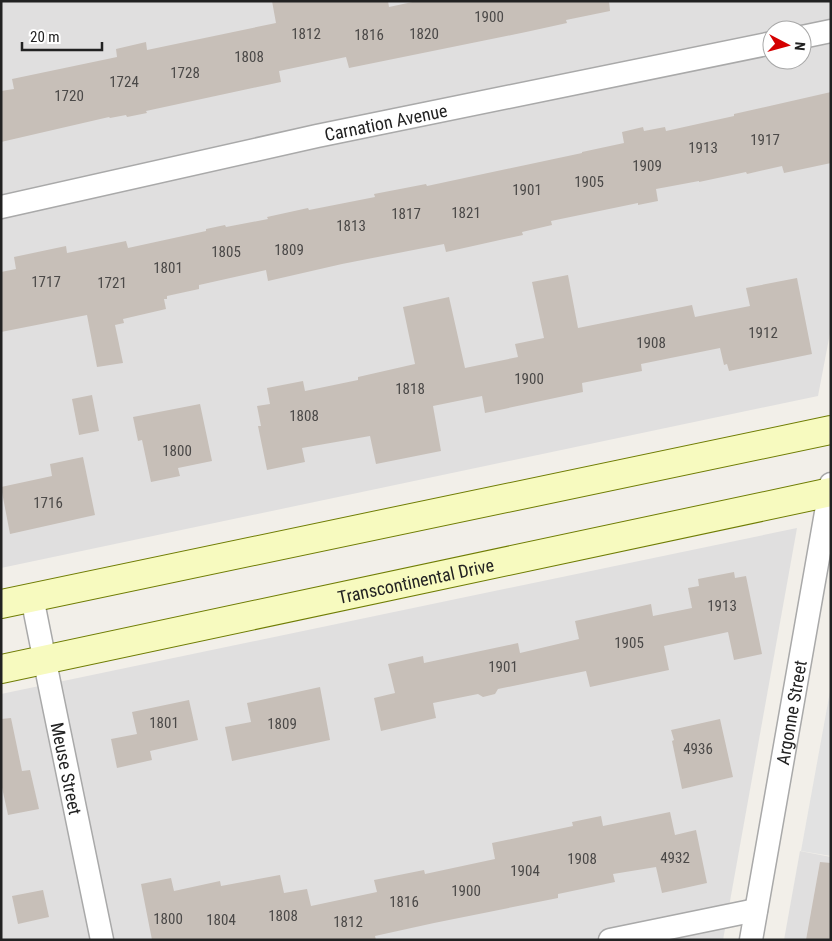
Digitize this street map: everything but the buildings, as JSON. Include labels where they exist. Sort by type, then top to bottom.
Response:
[{"type":"street","points":[[812,35],[831,31]]},
{"type":"street","name":"Carnation Avenue","points":[[1,207],[317,136],[762,45]]},
{"type":"street","points":[[1,604],[831,430]]},
{"type":"street","name":"Transcontinental Drive","points":[[1,670],[830,489]]},
{"type":"street","name":"Argonne Street","points":[[751,940],[830,489]]},
{"type":"street","name":"Meuse Street","points":[[32,597],[102,940]]},
{"type":"street","points":[[610,940],[756,910]]},
{"type":"shaded area","points":[[1,1],[831,1],[831,328],[818,396],[1,568]]},
{"type":"shaded area","points":[[797,528],[723,940],[1,940],[1,694]]},
{"type":"shaded area","points":[[831,686],[831,856],[801,851]]},
{"type":"shaded area","points":[[800,851],[831,857],[831,940],[784,940]]}]
